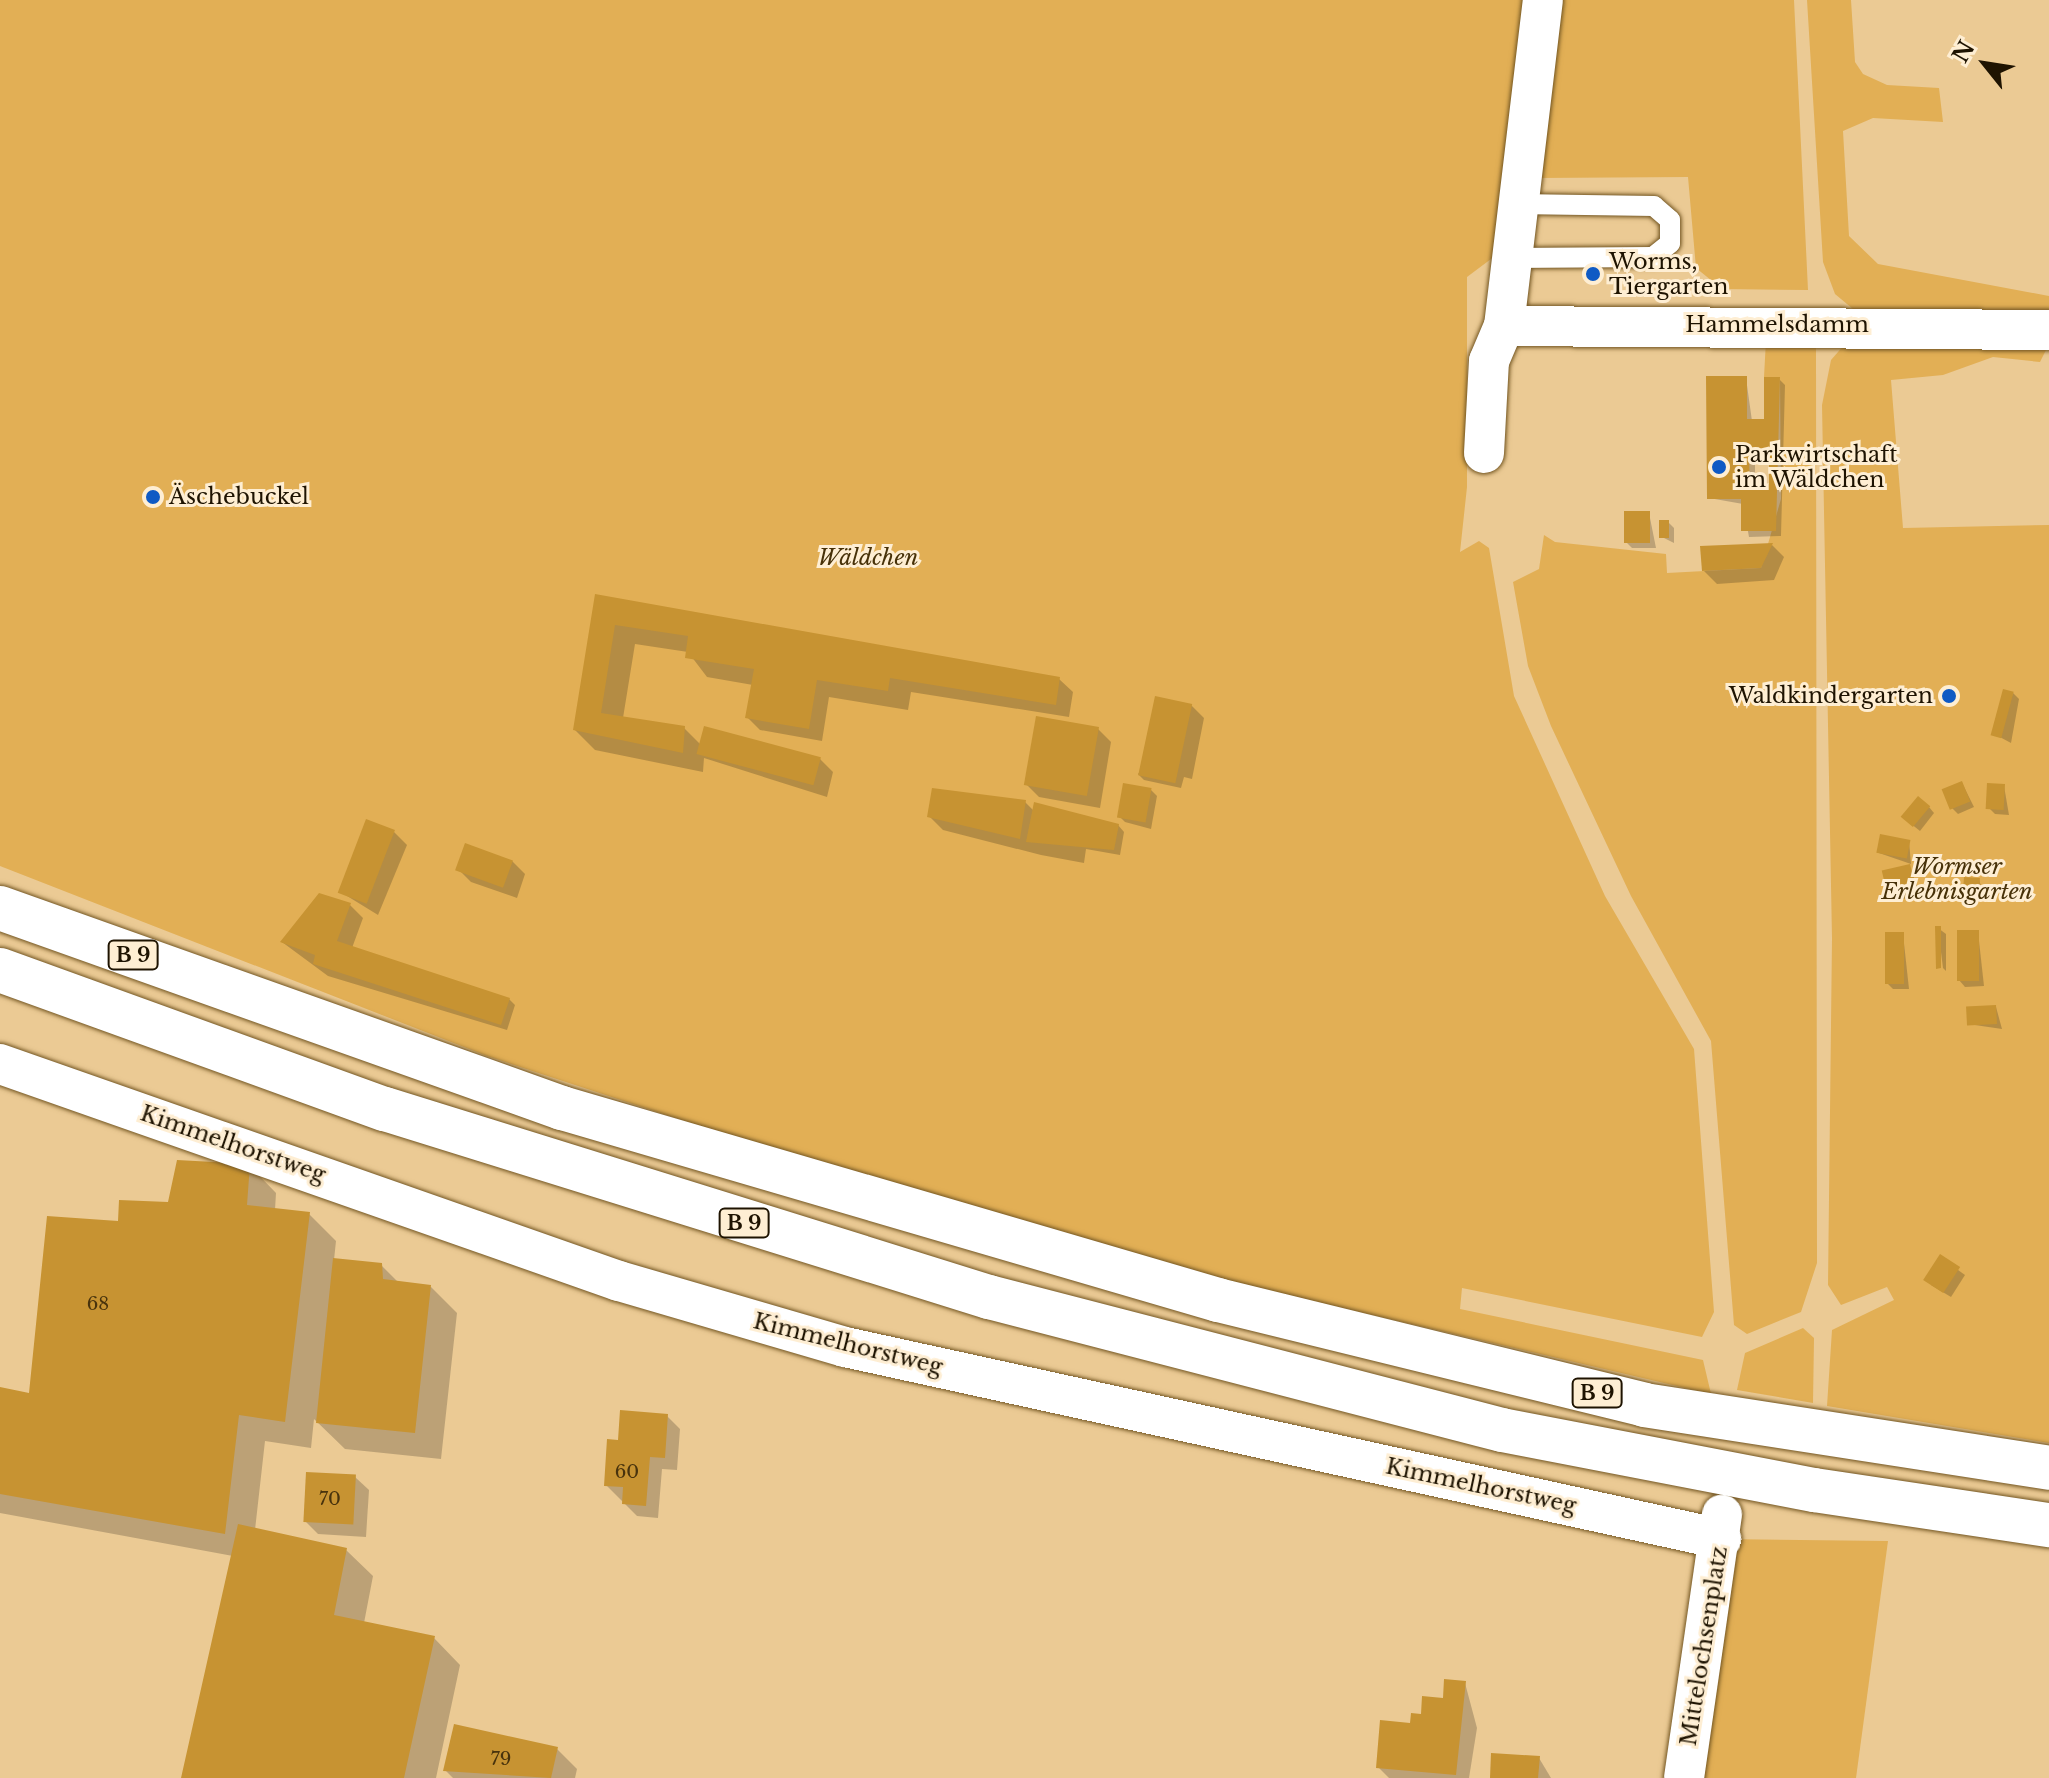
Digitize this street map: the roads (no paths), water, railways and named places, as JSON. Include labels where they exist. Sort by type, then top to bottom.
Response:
[{"type":"highway","name":"B 9","points":[[0,908],[562,1108],[1218,1300],[1644,1405],[2049,1468]]},
{"type":"highway","name":"B 9","points":[[0,970],[385,1109],[989,1297],[1517,1433],[2049,1525]]},
{"type":"street","points":[[1484,453],[1489,361],[1504,326],[1515,204],[1543,0]]},
{"type":"street","name":"Hammelsdamm","points":[[1504,326],[2049,330]]},
{"type":"street","name":"Kimmelhorstweg","points":[[0,1064],[619,1281],[845,1347],[1721,1527]]},
{"type":"street","name":"Mittelochsenplatz","points":[[1684,1778],[1721,1527]]},
{"type":"lane","points":[[1510,258],[1653,257],[1670,243],[1670,220],[1654,206],[1515,204]]},
{"type":"place","name":"Worms, Tiergarten","points":[[1593,274]]},
{"type":"place","name":"Parkwirtschaft im Wäldchen","points":[[1719,467]]},
{"type":"place","name":"Äschebuckel","points":[[153,497]]},
{"type":"place","name":"Waldkindergarten","points":[[1949,696]]},
{"type":"park label","name":"Wäldchen","points":[[868,558]]},
{"type":"park label","name":"Wormser Erlebnisgarten","points":[[1957,878]]}]
